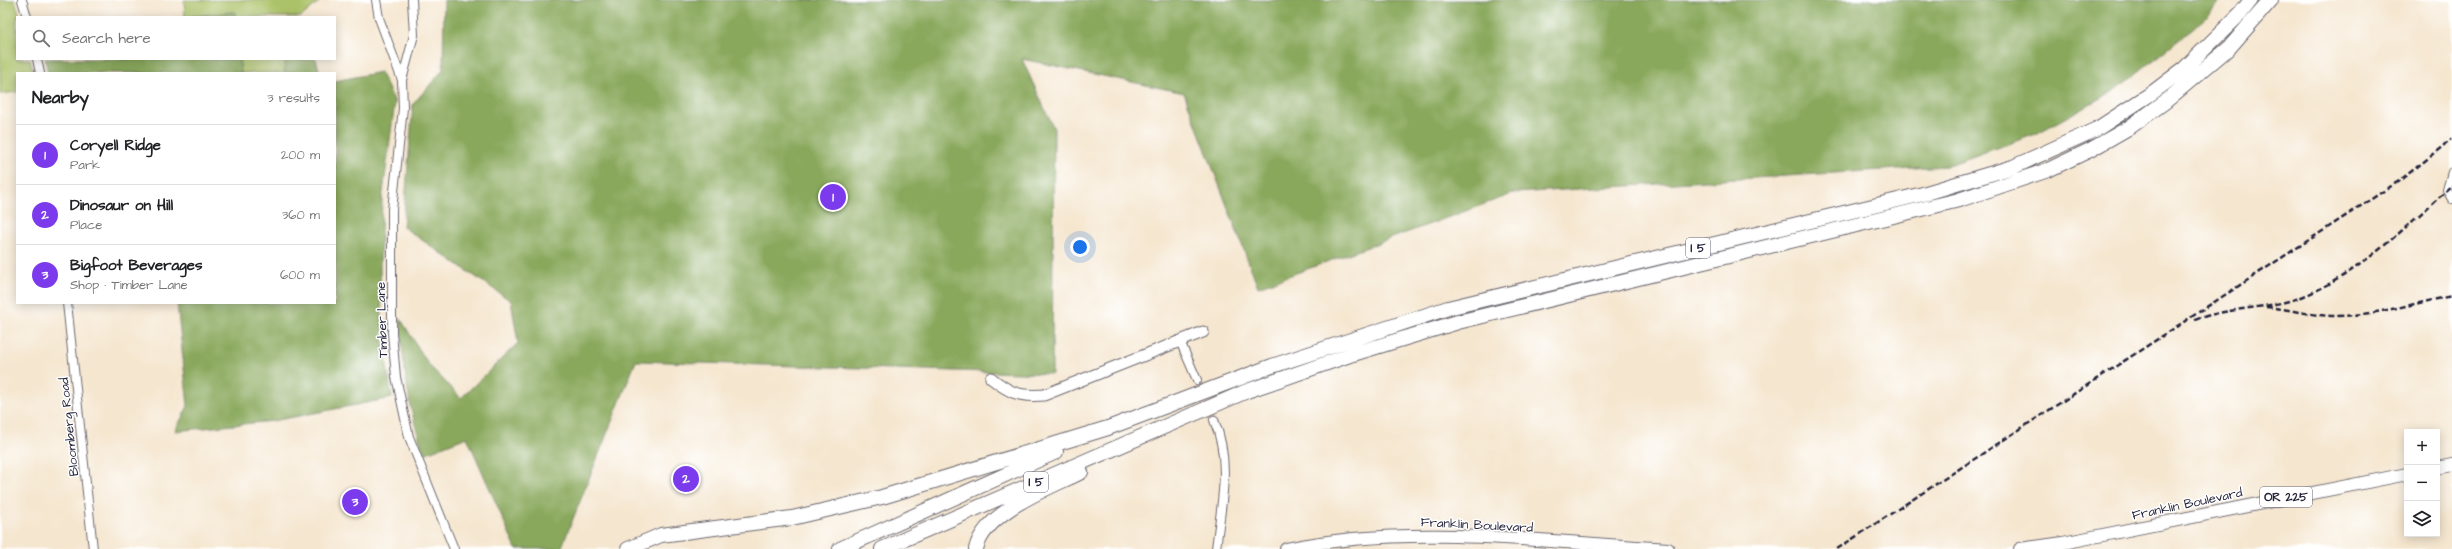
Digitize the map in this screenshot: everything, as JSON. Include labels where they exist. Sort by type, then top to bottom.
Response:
[{"type":"highway","name":"I 5","points":[[840,549],[955,499],[1108,428],[1272,366],[1448,308],[1923,194],[2013,166],[2097,129],[2152,93],[2185,68],[2240,14],[2251,0]]},
{"type":"highway","name":"I 5","points":[[882,549],[1247,391],[1353,354],[1458,322],[1959,200],[2048,170],[2090,150],[2130,127],[2166,101],[2229,48],[2271,0]]},
{"type":"highway","points":[[976,549],[985,531],[996,519],[1019,503],[1191,415]]},
{"type":"highway","points":[[628,549],[640,542],[662,535],[792,518],[882,497],[1108,428]]},
{"type":"main road","points":[[2440,467],[2452,465]]},
{"type":"main road","name":"Franklin Boulevard","points":[[2020,549],[2063,543],[2404,475]]},
{"type":"main road","name":"Franklin Boulevard","points":[[1286,549],[1349,539],[1434,535],[1668,549]]},
{"type":"street","points":[[22,0],[27,16]]},
{"type":"street","name":"Timber Lane","points":[[376,0],[379,18],[402,80]]},
{"type":"street","name":"Timber Lane","points":[[412,0],[414,35],[402,80],[403,108],[392,210],[392,333],[396,377],[410,437],[454,549]]},
{"type":"street","points":[[37,60],[40,72]]},
{"type":"street","points":[[2452,172],[2447,190],[2452,199]]},
{"type":"street","name":"Bloomberg Road","points":[[67,304],[93,549]]},
{"type":"street","points":[[991,378],[1008,391],[1025,396],[1044,395],[1203,332]]},
{"type":"street","points":[[1180,341],[1197,380]]},
{"type":"street","points":[[1214,420],[1220,434],[1225,463],[1216,549]]},
{"type":"green space","points":[[0,0],[15,0],[20,16],[16,16],[16,60],[30,60],[33,72],[16,72],[16,92],[0,94]]},
{"type":"green space","points":[[184,0],[321,0],[302,16],[235,16],[234,12],[185,16]]},
{"type":"green space","points":[[444,0],[2220,0],[2209,15],[2117,89],[2036,134],[1946,166],[1515,193],[1258,287],[1184,93],[1022,59],[1054,129],[1052,374],[636,361],[561,549],[516,549],[467,437],[424,454],[418,437],[407,387],[400,318],[429,365],[461,398],[518,343],[511,301],[403,227],[413,104],[443,70]]},
{"type":"green space","points":[[235,12],[235,16],[195,16]]},
{"type":"green space","points":[[45,60],[239,60],[241,72],[48,72]]},
{"type":"green space","points":[[239,60],[285,60],[285,72],[241,72]]},
{"type":"green space","points":[[285,60],[316,60],[320,72],[285,72]]},
{"type":"green space","points":[[380,72],[395,102],[382,200],[380,267],[383,341],[392,398],[273,421],[175,431],[188,406],[177,304],[336,304],[336,81]]},
{"type":"tunnel","points":[[1197,380],[1214,420]]},
{"type":"railway","points":[[1837,549],[2399,181],[2443,147],[2452,138]]},
{"type":"railway","points":[[2195,320],[2222,312],[2278,304],[2304,296],[2325,286],[2345,275],[2382,247],[2452,186]]},
{"type":"railway","points":[[2266,307],[2318,315],[2335,316],[2379,312],[2452,296]]},
{"type":"place","name":"Coryell Ridge","points":[[833,197]]},
{"type":"place","name":"Dinosaur on Hill","points":[[686,479]]},
{"type":"place","name":"Bigfoot Beverages","points":[[355,502]]}]
